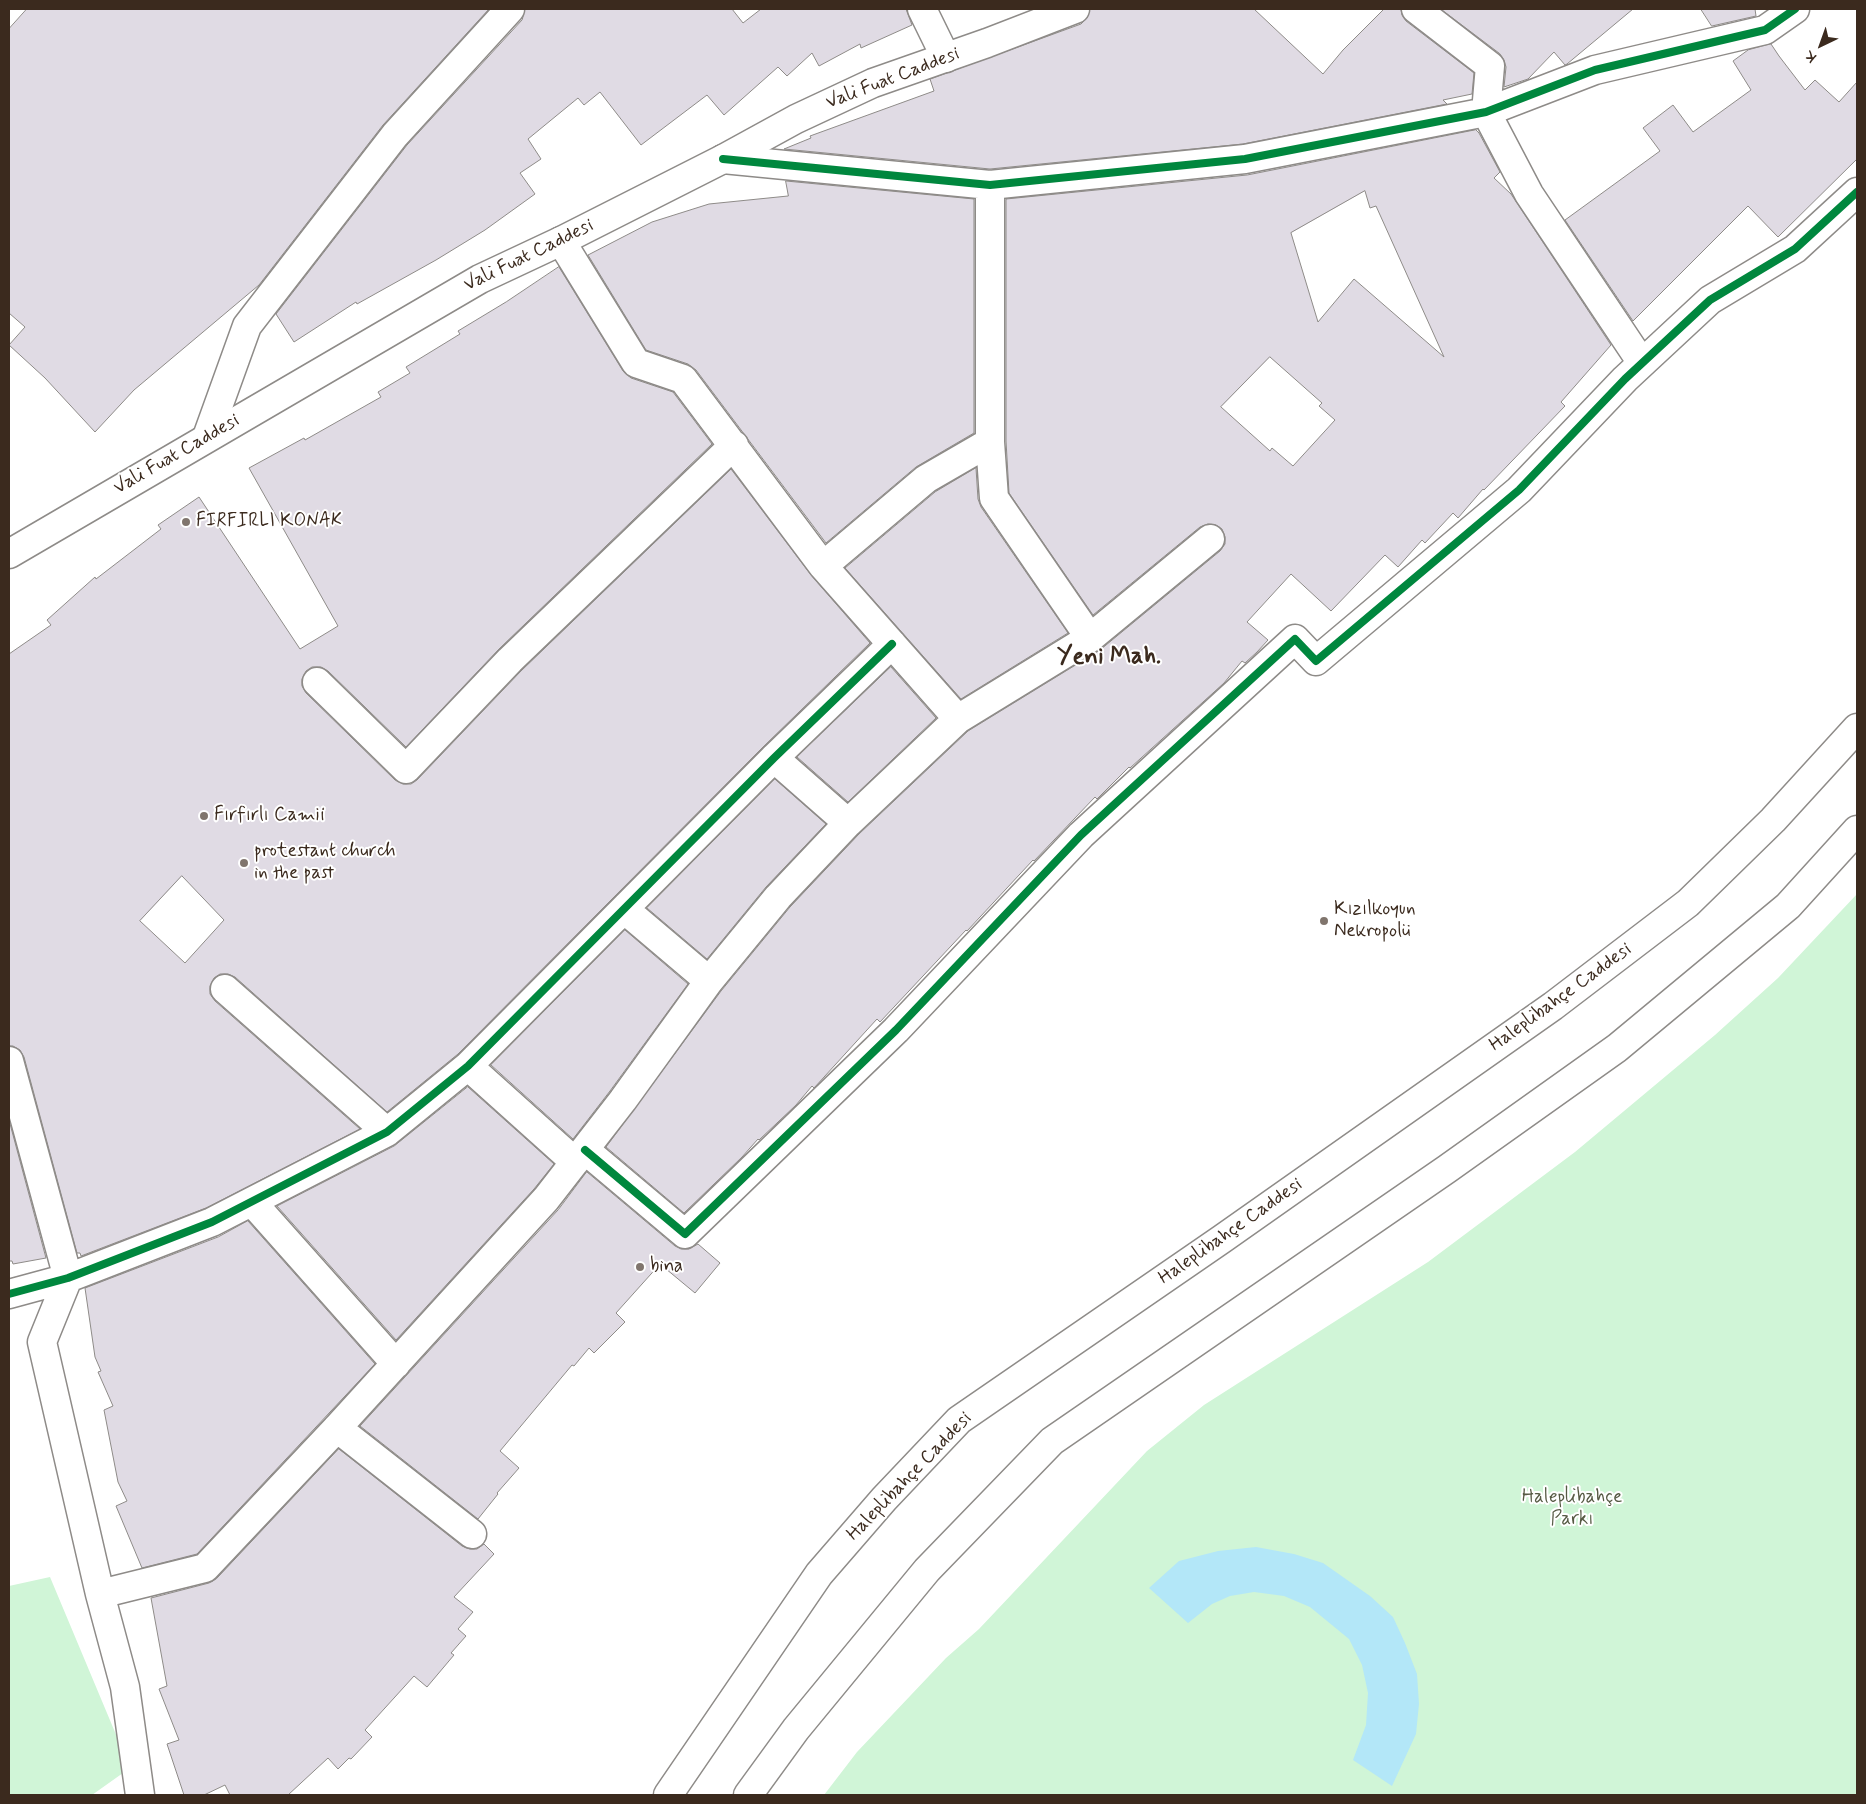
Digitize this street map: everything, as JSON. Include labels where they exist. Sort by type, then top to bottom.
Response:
[{"type":"street","points":[[208,437],[247,326],[395,135],[510,9]]},
{"type":"street","points":[[922,9],[946,58]]},
{"type":"street","points":[[1416,9],[1490,66],[1486,112],[1529,194],[1642,363]]},
{"type":"street","points":[[723,159],[990,185],[1245,159],[1486,112],[1595,70],[1795,9]]},
{"type":"street","name":"Vali Fuat Caddesi","points":[[9,554],[480,279],[561,241],[723,159],[796,119],[873,83],[946,58],[1064,11]]},
{"type":"street","points":[[990,185],[990,442],[994,498],[1090,638]]},
{"type":"street","points":[[468,1066],[580,1156],[685,1234],[896,1030],[1082,835],[1295,638],[1316,661],[1519,490],[1642,363],[1710,300],[1795,249],[1857,192]]},
{"type":"street","points":[[561,241],[636,363],[683,379],[823,566],[958,719]]},
{"type":"street","points":[[823,566],[926,479],[990,442]]},
{"type":"street","points":[[317,682],[406,769],[510,660],[734,445]]},
{"type":"street","points":[[100,1594],[205,1568],[337,1428],[546,1199],[623,1100],[709,981],[778,897],[848,823],[958,719],[1090,638],[1210,539]]},
{"type":"street","points":[[9,1294],[68,1278],[212,1222],[387,1132],[468,1066],[774,758],[892,644]]},
{"type":"street","name":"Haleplibahçe Caddesi","points":[[668,1795],[819,1574],[884,1499],[959,1420],[1222,1239],[1553,1006],[1688,903],[1773,820],[1857,728]]},
{"type":"street","points":[[774,758],[848,823]]},
{"type":"street","points":[[748,1795],[796,1729],[927,1570],[1052,1441],[1447,1170],[1616,1048],[1788,906],[1857,830]]},
{"type":"street","points":[[624,909],[709,981]]},
{"type":"street","points":[[225,988],[387,1132]]},
{"type":"street","points":[[9,1061],[68,1278],[42,1342],[100,1594],[125,1687],[140,1795]]},
{"type":"street","points":[[252,1202],[396,1364]]},
{"type":"street","points":[[337,1428],[472,1534]]},
{"type":"green space","name":"Haleplibahçe Parkı","points":[[1857,894],[1857,1795],[824,1795],[857,1752],[946,1658],[979,1629],[1147,1451],[1204,1405],[1428,1262],[1575,1152],[1715,1035],[1778,978]]},
{"type":"green space","points":[[50,1577],[130,1768],[92,1795],[9,1795],[9,1586]]},
{"type":"water","points":[[1256,1547],[1294,1554],[1323,1563],[1370,1596],[1393,1617],[1417,1674],[1419,1704],[1416,1734],[1392,1786],[1353,1760],[1366,1725],[1368,1693],[1362,1665],[1349,1639],[1310,1607],[1284,1596],[1254,1592],[1230,1596],[1212,1604],[1188,1623],[1149,1588],[1179,1561],[1218,1551]]},
{"type":"building","points":[[27,9],[489,9],[383,125],[259,285],[134,390],[95,432],[45,378],[9,345],[25,327],[9,313],[9,29]]},
{"type":"building","points":[[525,9],[732,9],[743,23],[761,9],[906,9],[912,25],[861,48],[860,44],[819,66],[812,53],[787,76],[778,67],[724,115],[707,95],[641,145],[600,92],[584,105],[578,98],[528,139],[541,159],[520,173],[535,194],[485,230],[436,260],[357,304],[356,302],[294,342],[276,314],[407,145],[522,20]]},
{"type":"building","points":[[1090,9],[1254,9],[1323,74],[1343,50],[1384,9],[1401,9],[1406,21],[1474,73],[1472,94],[1443,100],[1447,104],[1243,144],[990,169],[784,149],[811,138],[810,136],[934,91],[930,79],[1081,24],[1087,18]]},
{"type":"building","points":[[1441,9],[1633,9],[1567,64],[1565,65],[1554,52],[1528,79],[1504,87],[1506,67],[1500,54]]},
{"type":"building","points":[[1701,9],[1755,9],[1756,16],[1712,26]]},
{"type":"building","points":[[1771,44],[1805,90],[1815,80],[1839,102],[1857,82],[1857,159],[1778,237],[1748,206],[1633,321],[1565,220],[1660,151],[1643,128],[1673,105],[1693,132],[1751,90],[1733,61],[1748,50]]},
{"type":"building","points":[[1476,130],[1500,172],[1494,178],[1511,194],[1611,345],[1561,402],[1565,406],[1483,489],[1458,518],[1453,513],[1425,543],[1422,540],[1398,567],[1385,555],[1331,611],[1291,574],[1247,622],[1268,640],[1257,652],[1245,663],[1242,661],[1224,683],[1129,767],[1097,799],[1095,797],[880,1022],[877,1019],[814,1088],[812,1086],[796,1105],[758,1139],[684,1213],[606,1147],[721,991],[790,907],[859,834],[968,731],[1100,650],[1220,551],[1225,544],[1222,529],[1216,525],[1208,524],[1200,527],[1093,615],[1009,493],[1006,441],[1006,199],[1247,175]],"holes":[[[1365,191],[1370,208],[1376,206],[1444,357],[1354,279],[1318,322],[1291,233]],[[1270,357],[1322,403],[1319,406],[1335,420],[1293,466],[1272,448],[1270,451],[1221,407]]]},
{"type":"building","points":[[786,181],[974,199],[974,433],[916,467],[826,543],[696,370],[688,364],[646,350],[588,255],[652,222],[709,204],[788,196]]},
{"type":"building","points":[[559,267],[623,371],[631,378],[673,392],[712,444],[499,649],[406,747],[328,671],[321,667],[312,667],[306,671],[302,679],[302,686],[306,693],[395,780],[403,784],[411,784],[417,780],[521,671],[731,469],[811,575],[870,643],[763,747],[458,1054],[387,1112],[235,977],[228,974],[220,974],[214,978],[210,986],[210,994],[215,1001],[360,1129],[206,1208],[81,1256],[80,1253],[77,1253],[24,1057],[20,1050],[9,1046],[9,654],[51,625],[47,620],[95,577],[96,579],[161,529],[158,525],[199,497],[300,649],[338,626],[249,468],[304,438],[305,440],[381,397],[378,392],[410,373],[406,367],[460,334],[458,331]],"holes":[[[182,876],[224,920],[185,963],[140,921]]]},
{"type":"building","points":[[976,468],[978,499],[981,507],[1068,633],[961,699],[845,568],[935,492]]},
{"type":"building","points":[[891,667],[936,718],[848,802],[797,757]]},
{"type":"building","points":[[775,779],[826,824],[766,887],[707,959],[647,908]]},
{"type":"building","points":[[625,930],[688,984],[573,1139],[491,1065]]},
{"type":"building","points":[[468,1087],[554,1164],[534,1189],[396,1340],[277,1206],[394,1146]]},
{"type":"building","points":[[9,1120],[46,1258],[13,1264],[12,1261],[9,1261]]},
{"type":"building","points":[[587,1172],[675,1246],[681,1249],[689,1249],[698,1244],[720,1263],[695,1293],[660,1264],[616,1313],[625,1322],[594,1353],[589,1348],[574,1366],[572,1365],[500,1451],[519,1468],[478,1519],[360,1426],[558,1210]]},
{"type":"building","points":[[248,1221],[375,1364],[197,1554],[142,1568],[116,1506],[127,1501],[118,1482],[104,1410],[113,1406],[98,1372],[101,1371],[95,1357],[85,1288],[218,1237]]},
{"type":"building","points":[[339,1449],[462,1546],[477,1549],[484,1544],[494,1554],[454,1597],[473,1612],[458,1629],[466,1636],[451,1653],[454,1655],[427,1687],[414,1676],[365,1730],[372,1737],[351,1759],[349,1758],[338,1769],[328,1758],[288,1795],[230,1795],[225,1785],[204,1795],[184,1795],[167,1744],[179,1740],[159,1689],[167,1686],[151,1598],[209,1583],[216,1579]]},
{"type":"cycle path","points":[[723,159],[990,185],[1245,159],[1486,112],[1595,70],[1765,30],[1795,9]]},
{"type":"cycle path","points":[[585,1150],[685,1234],[896,1030],[1081,835],[1295,639],[1316,661],[1519,490],[1625,379],[1710,300],[1795,249],[1857,192]]},
{"type":"cycle path","points":[[9,1294],[68,1278],[212,1222],[387,1132],[468,1066],[774,758],[892,644]]},
{"type":"place","name":"FIRFIRLI KONAK","points":[[186,522]]},
{"type":"place","name":"Fırfırlı Camii","points":[[204,816]]},
{"type":"place","name":"protestant church in the past","points":[[244,863]]},
{"type":"place","name":"Kızılkoyun Nekropolü","points":[[1324,921]]},
{"type":"place","name":"bina","points":[[640,1267]]},
{"type":"district","name":"Yeni Mah.","points":[[1109,658]]}]
